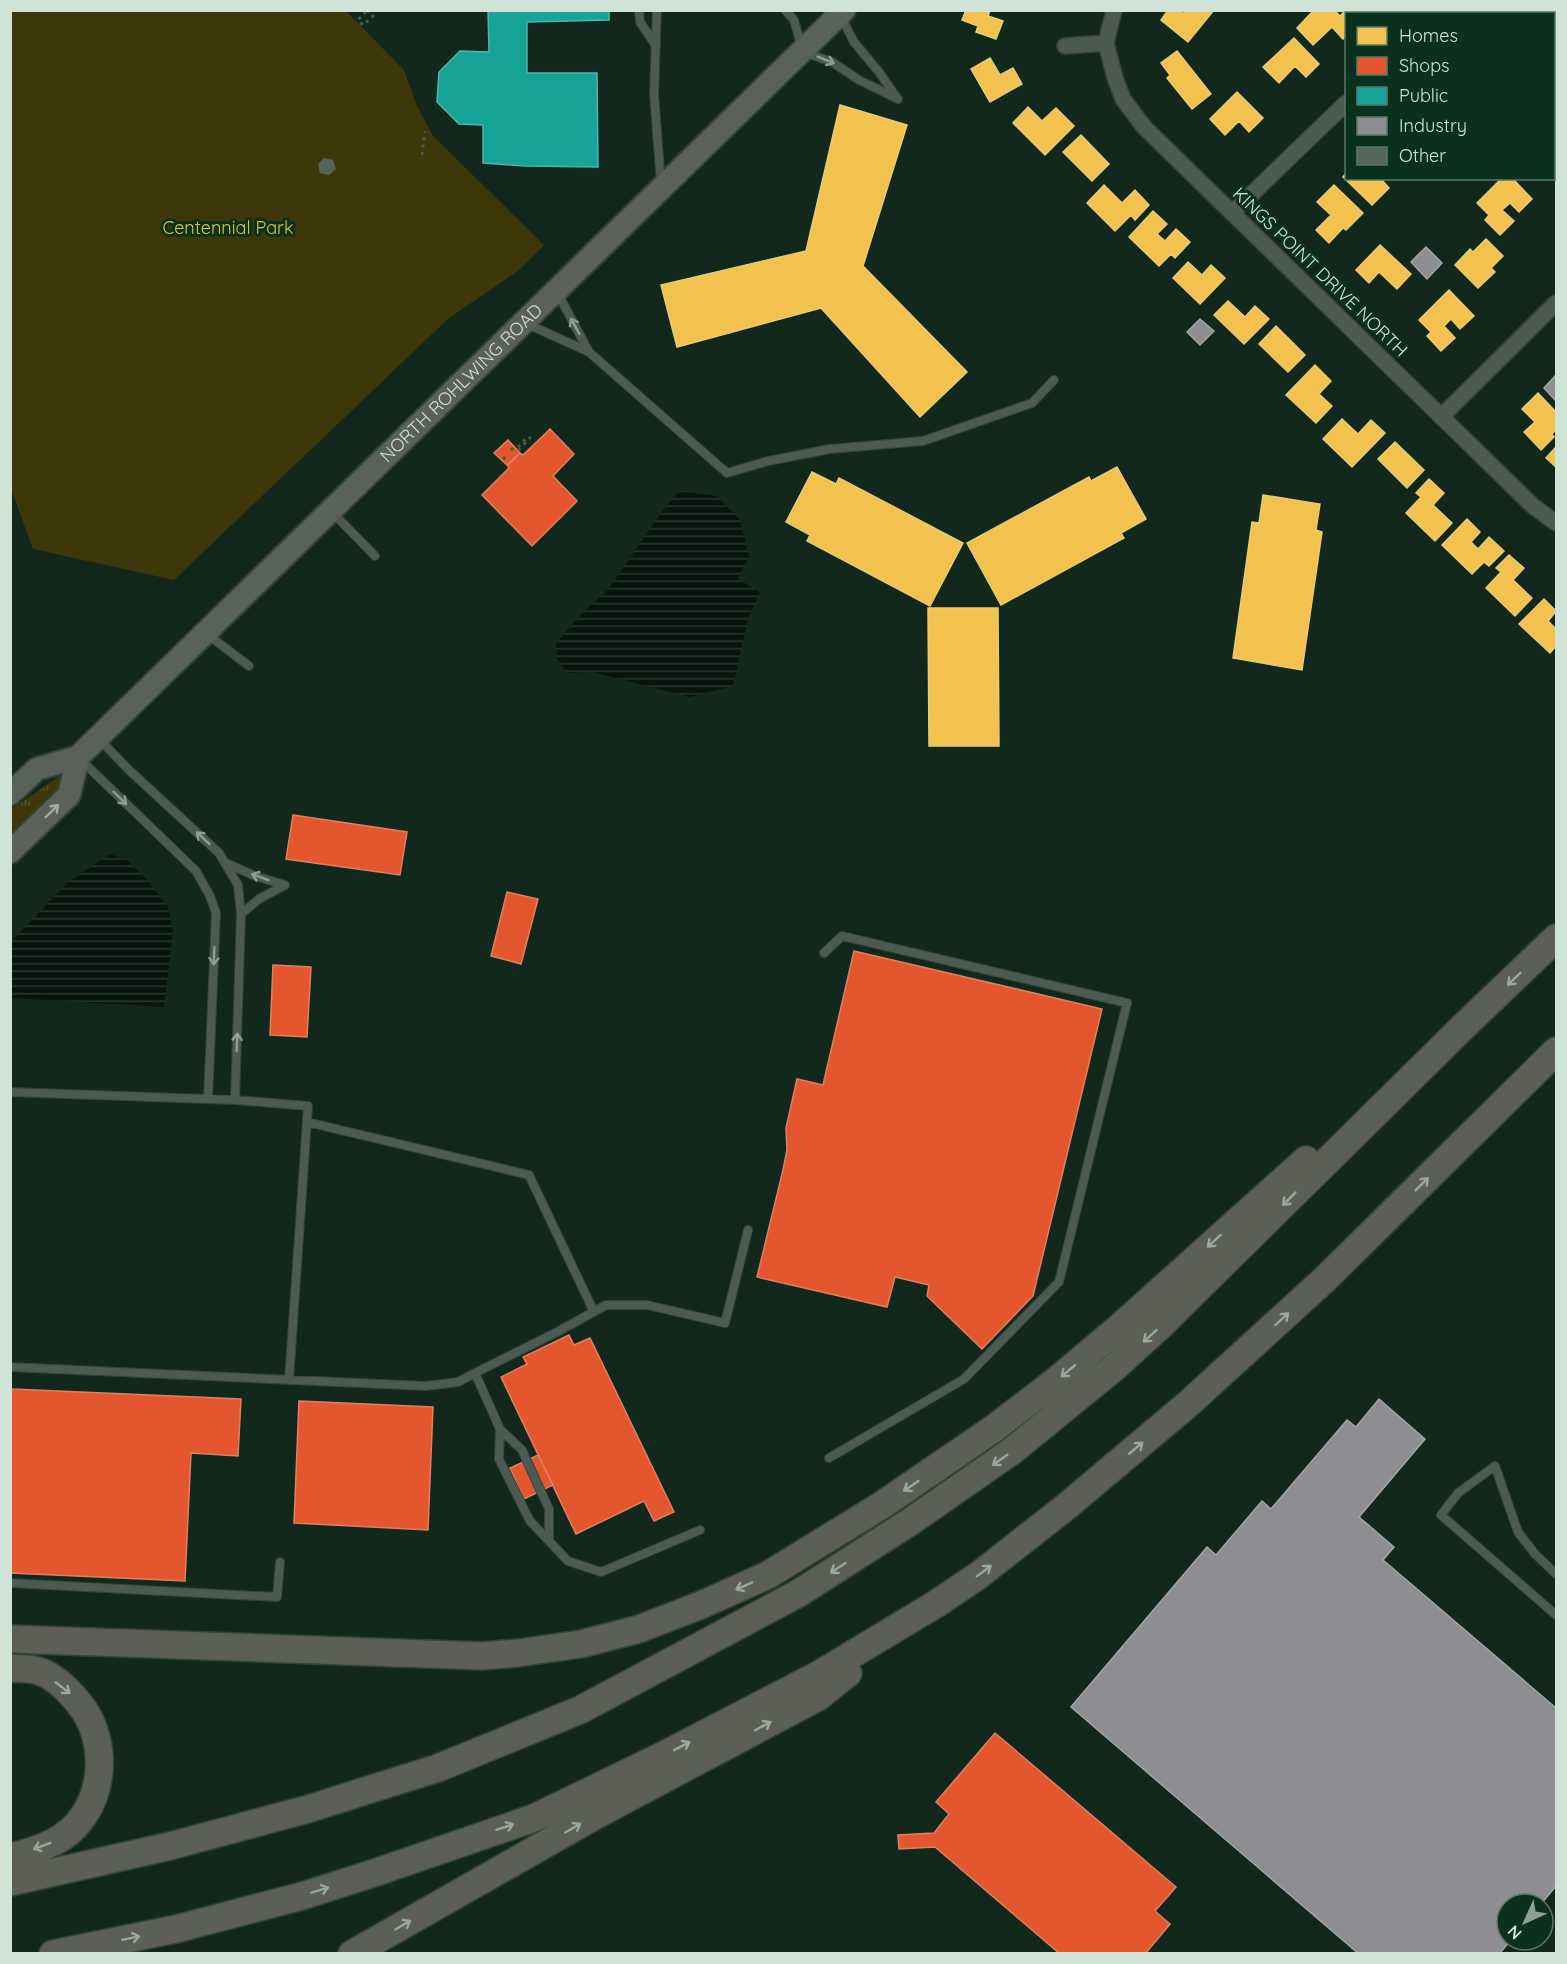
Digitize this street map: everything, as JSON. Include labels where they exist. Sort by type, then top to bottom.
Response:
[{"type":"highway","points":[[10,1882],[181,1843],[308,1809],[438,1768],[580,1710],[799,1593],[910,1522],[1012,1451],[1115,1367],[1161,1325],[1465,1025],[1557,938]]},
{"type":"highway","points":[[10,1639],[483,1656],[581,1644],[639,1629],[701,1605],[768,1575],[882,1505],[1005,1420],[1113,1333],[1270,1190],[1465,1025]]},
{"type":"highway","points":[[53,1953],[176,1929],[302,1896],[534,1818],[662,1756],[818,1675],[936,1604],[979,1575],[1068,1506],[1188,1404],[1324,1280],[1557,1051]]},
{"type":"highway","points":[[352,1953],[596,1815],[818,1697],[936,1604]]},
{"type":"highway","points":[[10,1668],[39,1671],[72,1694],[91,1722],[97,1737],[100,1756],[96,1790],[75,1825],[55,1842],[10,1857]]},
{"type":"main road","name":"NORTH ROHLWING ROAD","points":[[10,794],[37,768],[78,757],[802,52],[837,12]]},
{"type":"main road","points":[[10,852],[69,795],[78,757]]},
{"type":"street","name":"KINGS POINT DRIVE NORTH","points":[[1113,15],[1106,43],[1115,78],[1132,114],[1533,506],[1557,523]]},
{"type":"street","points":[[1065,46],[1106,43]]},
{"type":"street","points":[[1232,213],[1345,105]]},
{"type":"street","points":[[1441,417],[1557,303]]},
{"type":"lane","points":[[639,10],[640,22],[656,46]]},
{"type":"lane","points":[[657,10],[654,94],[661,189]]},
{"type":"lane","points":[[785,10],[794,20],[802,52],[832,62],[859,80],[898,99],[854,42],[837,12]]},
{"type":"lane","points":[[556,291],[589,352]]},
{"type":"lane","points":[[524,322],[589,352],[727,473],[768,461],[830,449],[923,441],[1032,403],[1054,380]]},
{"type":"lane","points":[[331,511],[375,556]]},
{"type":"lane","points":[[206,633],[249,666]]},
{"type":"lane","points":[[98,738],[129,770],[219,853],[238,885],[241,914],[236,1100]]},
{"type":"lane","points":[[78,757],[196,871],[210,896],[216,913],[208,1099]]},
{"type":"lane","points":[[226,863],[255,876],[285,885],[259,899],[241,914]]},
{"type":"lane","points":[[824,953],[842,936],[1127,1003],[1059,1282],[964,1378],[829,1458]]},
{"type":"lane","points":[[10,1092],[236,1100],[308,1106],[289,1380]]},
{"type":"lane","points":[[307,1122],[529,1175],[594,1312]]},
{"type":"lane","points":[[10,1367],[426,1386],[458,1382],[606,1305],[647,1305],[725,1323],[748,1230]]},
{"type":"lane","points":[[474,1373],[500,1429],[522,1450],[549,1509],[549,1540]]},
{"type":"lane","points":[[500,1429],[499,1459],[530,1521],[568,1561],[601,1572],[700,1530]]},
{"type":"lane","points":[[1557,1574],[1535,1554],[1518,1532],[1494,1466],[1458,1493],[1441,1515],[1557,1615]]},
{"type":"lane","points":[[10,1583],[276,1597],[280,1562]]},
{"type":"path","points":[[367,10],[373,16],[363,26],[358,20],[367,10]]},
{"type":"path","points":[[422,155],[425,131]]},
{"type":"path","points":[[511,448],[517,450]]},
{"type":"path","points":[[503,457],[507,461]]},
{"type":"green space","name":"Centennial Park","points":[[10,11],[346,11],[404,70],[417,106],[433,136],[544,245],[518,271],[449,318],[174,580],[33,549],[11,489]]},
{"type":"green space","points":[[60,776],[65,776],[59,790],[11,838],[11,809]]},
{"type":"shaded area","points":[[679,491],[717,496],[740,520],[749,557],[738,579],[760,592],[748,619],[733,686],[690,697],[592,672],[566,673],[557,658],[556,643],[581,614],[608,590],[660,514]]},
{"type":"shaded area","points":[[110,854],[127,860],[149,882],[168,907],[173,932],[164,1007],[11,998],[11,942],[67,883]]},
{"type":"building: Homes","points":[[966,10],[990,10],[988,16],[1003,21],[996,39],[976,32],[978,26],[962,20]]},
{"type":"building: Homes","points":[[1168,10],[1179,10],[1183,14],[1186,10],[1214,10],[1188,42],[1161,20]]},
{"type":"building: Homes","points":[[1314,10],[1334,10],[1340,16],[1346,12],[1343,39],[1332,27],[1313,45],[1297,28]]},
{"type":"building: Homes","points":[[1294,38],[1319,64],[1306,77],[1295,66],[1279,83],[1263,67]]},
{"type":"building: Homes","points":[[1177,51],[1211,94],[1192,109],[1167,78],[1170,75],[1161,63]]},
{"type":"building: Homes","points":[[990,58],[1000,75],[1013,68],[1022,84],[990,102],[971,69]]},
{"type":"building: Homes","points":[[1237,92],[1263,118],[1249,132],[1239,121],[1225,135],[1210,119]]},
{"type":"building: Homes","points":[[840,105],[907,125],[863,266],[967,372],[920,417],[821,308],[677,347],[661,285],[806,251]]},
{"type":"building: Homes","points":[[1028,107],[1042,121],[1056,108],[1074,126],[1045,155],[1013,123]]},
{"type":"building: Homes","points":[[1081,135],[1109,164],[1092,181],[1063,152]]},
{"type":"building: Homes","points":[[1346,180],[1382,180],[1389,188],[1372,205]]},
{"type":"building: Homes","points":[[1500,180],[1514,180],[1532,199],[1519,212],[1510,203],[1502,210],[1514,221],[1500,235],[1485,220],[1489,215],[1477,203]]},
{"type":"building: Homes","points":[[1104,185],[1122,203],[1135,190],[1149,205],[1135,220],[1131,215],[1115,231],[1087,203]]},
{"type":"building: Homes","points":[[1334,185],[1363,213],[1346,230],[1343,228],[1329,243],[1316,230],[1331,215],[1317,202]]},
{"type":"building: Homes","points":[[1153,211],[1167,224],[1157,234],[1165,241],[1176,229],[1190,242],[1175,258],[1171,254],[1159,266],[1129,237]]},
{"type":"building: Homes","points":[[1486,239],[1503,256],[1491,268],[1495,272],[1478,288],[1455,265],[1470,249],[1473,252]]},
{"type":"building: Homes","points":[[1380,245],[1411,274],[1397,289],[1379,272],[1369,283],[1356,270]]},
{"type":"building: Homes","points":[[1188,262],[1202,275],[1211,265],[1225,278],[1200,304],[1173,278]]},
{"type":"building: Homes","points":[[1449,290],[1474,316],[1460,329],[1451,319],[1444,326],[1455,338],[1441,351],[1427,336],[1431,332],[1419,320]]},
{"type":"building: Homes","points":[[1228,301],[1245,317],[1255,306],[1269,319],[1244,344],[1214,315]]},
{"type":"building: Homes","points":[[1276,326],[1305,355],[1288,372],[1259,344]]},
{"type":"building: Homes","points":[[1315,365],[1331,381],[1319,394],[1332,406],[1316,423],[1286,395]]},
{"type":"building: Homes","points":[[1538,393],[1556,412],[1556,429],[1552,434],[1554,437],[1541,450],[1524,432],[1535,422],[1522,409]]},
{"type":"building: Homes","points":[[1342,419],[1358,434],[1371,420],[1385,433],[1352,467],[1323,439]]},
{"type":"building: Homes","points":[[1395,442],[1424,470],[1407,488],[1378,459]]},
{"type":"building: Homes","points":[[1556,447],[1556,467],[1546,458]]},
{"type":"building: Homes","points":[[1117,467],[1146,519],[1121,533],[1124,538],[1001,605],[967,543],[1089,477],[1091,481]]},
{"type":"building: Homes","points":[[812,472],[836,484],[839,478],[963,543],[930,606],[807,541],[810,535],[786,522]]},
{"type":"building: Homes","points":[[1429,479],[1444,493],[1433,505],[1452,523],[1435,541],[1406,513],[1421,497],[1416,493]]},
{"type":"building: Homes","points":[[1263,495],[1320,504],[1316,530],[1322,532],[1302,670],[1233,658],[1252,522],[1259,523]]},
{"type":"building: Homes","points":[[1467,519],[1480,532],[1471,542],[1478,549],[1489,537],[1504,551],[1489,566],[1484,562],[1472,574],[1442,545]]},
{"type":"building: Homes","points":[[1509,555],[1524,568],[1513,580],[1532,598],[1515,616],[1486,588],[1501,572],[1496,568]]},
{"type":"building: Homes","points":[[1544,599],[1556,611],[1548,621],[1556,627],[1556,646],[1550,653],[1519,624]]},
{"type":"building: Homes","points":[[928,608],[998,608],[999,746],[929,746]]},
{"type":"building: Shops","points":[[550,429],[574,454],[553,476],[577,501],[532,546],[482,495],[509,468],[507,465],[520,453],[523,455]]},
{"type":"building: Shops","points":[[508,440],[520,453],[507,465],[494,453]]},
{"type":"building: Shops","points":[[293,815],[407,832],[400,875],[286,859]]},
{"type":"building: Shops","points":[[507,892],[538,899],[521,964],[491,956]]},
{"type":"building: Shops","points":[[854,951],[1102,1009],[1033,1296],[982,1349],[927,1296],[929,1285],[895,1277],[887,1307],[757,1277],[783,1170],[787,1150],[786,1128],[797,1079],[823,1085]]},
{"type":"building: Shops","points":[[273,965],[311,967],[307,1037],[270,1035]]},
{"type":"building: Shops","points":[[569,1335],[574,1345],[590,1338],[674,1512],[654,1521],[644,1501],[576,1534],[501,1377],[527,1364],[523,1357]]},
{"type":"building: Shops","points":[[10,1386],[12,1389],[241,1399],[238,1456],[191,1453],[185,1581],[10,1573]]},
{"type":"building: Shops","points":[[299,1401],[433,1407],[428,1530],[294,1523]]},
{"type":"building: Shops","points":[[538,1455],[553,1485],[524,1499],[510,1468]]},
{"type":"building: Shops","points":[[995,1733],[1176,1887],[1155,1911],[1170,1924],[1145,1954],[1060,1954],[935,1847],[899,1849],[898,1835],[934,1833],[949,1814],[936,1802]]},
{"type":"building: Public","points":[[488,10],[609,10],[609,20],[527,22],[527,73],[597,73],[598,167],[483,163],[483,125],[459,124],[437,102],[439,72],[460,51],[489,52]]},
{"type":"building: Industry","points":[[1426,247],[1442,263],[1427,279],[1411,262]]},
{"type":"building: Industry","points":[[1200,319],[1214,331],[1200,345],[1187,332]]},
{"type":"building: Industry","points":[[1556,375],[1556,401],[1544,388]]},
{"type":"building: Industry","points":[[1379,1399],[1425,1439],[1359,1517],[1394,1547],[1383,1560],[1556,1708],[1556,1886],[1551,1892],[1495,1892],[1495,1952],[1501,1952],[1499,1954],[1359,1954],[1071,1707],[1207,1547],[1216,1555],[1262,1501],[1271,1509],[1347,1420],[1356,1427]]},
{"type":"building: Other","points":[[324,158],[333,160],[336,169],[329,175],[320,173],[318,164]]}]
